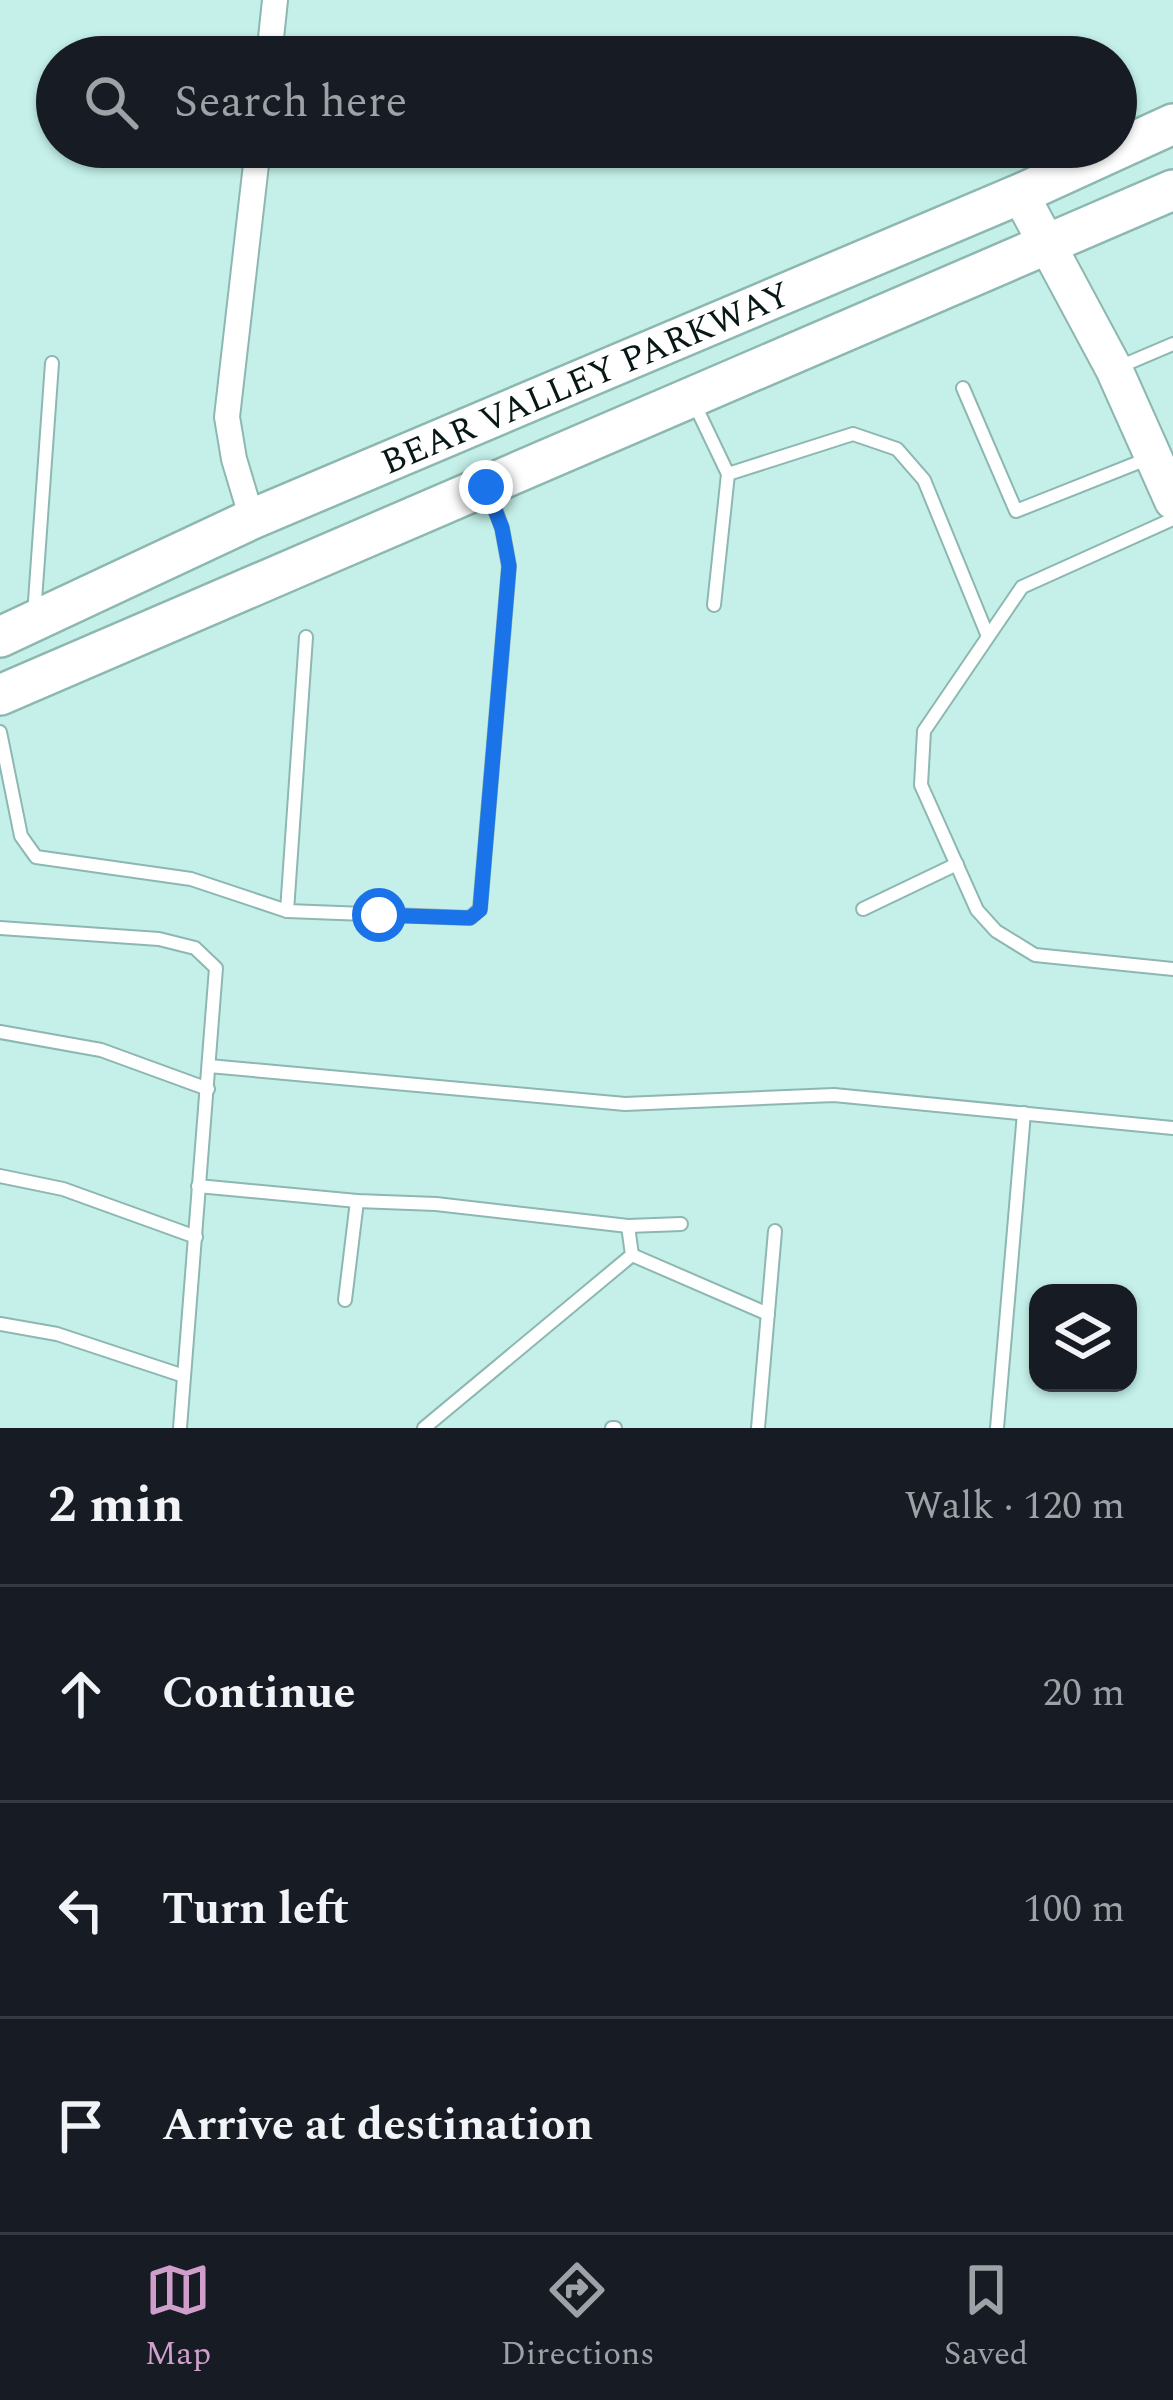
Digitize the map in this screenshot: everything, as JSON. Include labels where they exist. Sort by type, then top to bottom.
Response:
[{"type":"main road","name":"BEAR VALLEY PARKWAY","points":[[1137,140],[1173,124]]},
{"type":"main road","name":"BEAR VALLEY PARKWAY","points":[[16,630],[252,519],[1077,168]]},
{"type":"main road","name":"BEAR VALLEY PARKWAY","points":[[0,695],[1173,190]]},
{"type":"main road","points":[[1020,194],[1114,369],[1173,501]]},
{"type":"street","points":[[271,36],[275,0]]},
{"type":"street","points":[[252,519],[226,416],[256,168]]},
{"type":"lane","points":[[1114,369],[1173,344]]},
{"type":"lane","points":[[16,630],[52,364]]},
{"type":"lane","points":[[963,388],[1016,511],[1153,456]]},
{"type":"lane","points":[[692,398],[728,474],[713,605]]},
{"type":"lane","points":[[728,474],[853,434],[897,449],[924,480],[987,634]]},
{"type":"lane","points":[[0,732],[21,836],[36,857],[191,879],[287,911],[470,918],[480,910],[509,566],[502,528],[486,487]]},
{"type":"lane","points":[[1173,519],[1022,587],[924,731],[922,785],[977,910],[996,932],[1035,956],[1173,969]]},
{"type":"lane","points":[[287,911],[306,637]]},
{"type":"lane","points":[[862,909],[957,864]]},
{"type":"lane","points":[[0,928],[159,939],[195,949],[216,968],[180,1428]]},
{"type":"lane","points":[[0,1032],[101,1050],[208,1089]]},
{"type":"lane","points":[[209,1066],[625,1104],[834,1095],[1173,1128]]},
{"type":"lane","points":[[997,1428],[1024,1113]]},
{"type":"lane","points":[[0,1176],[63,1189],[196,1237]]},
{"type":"lane","points":[[198,1186],[436,1204],[628,1226],[681,1225]]},
{"type":"lane","points":[[345,1300],[357,1201]]},
{"type":"lane","points":[[628,1226],[632,1255]]},
{"type":"lane","points":[[758,1428],[775,1232]]},
{"type":"lane","points":[[632,1255],[768,1314]]},
{"type":"lane","points":[[424,1428],[632,1255]]},
{"type":"lane","points":[[0,1324],[57,1334],[184,1376]]},
{"type":"route","points":[[379,915],[470,918],[480,910],[509,566],[502,528],[486,487]]}]
